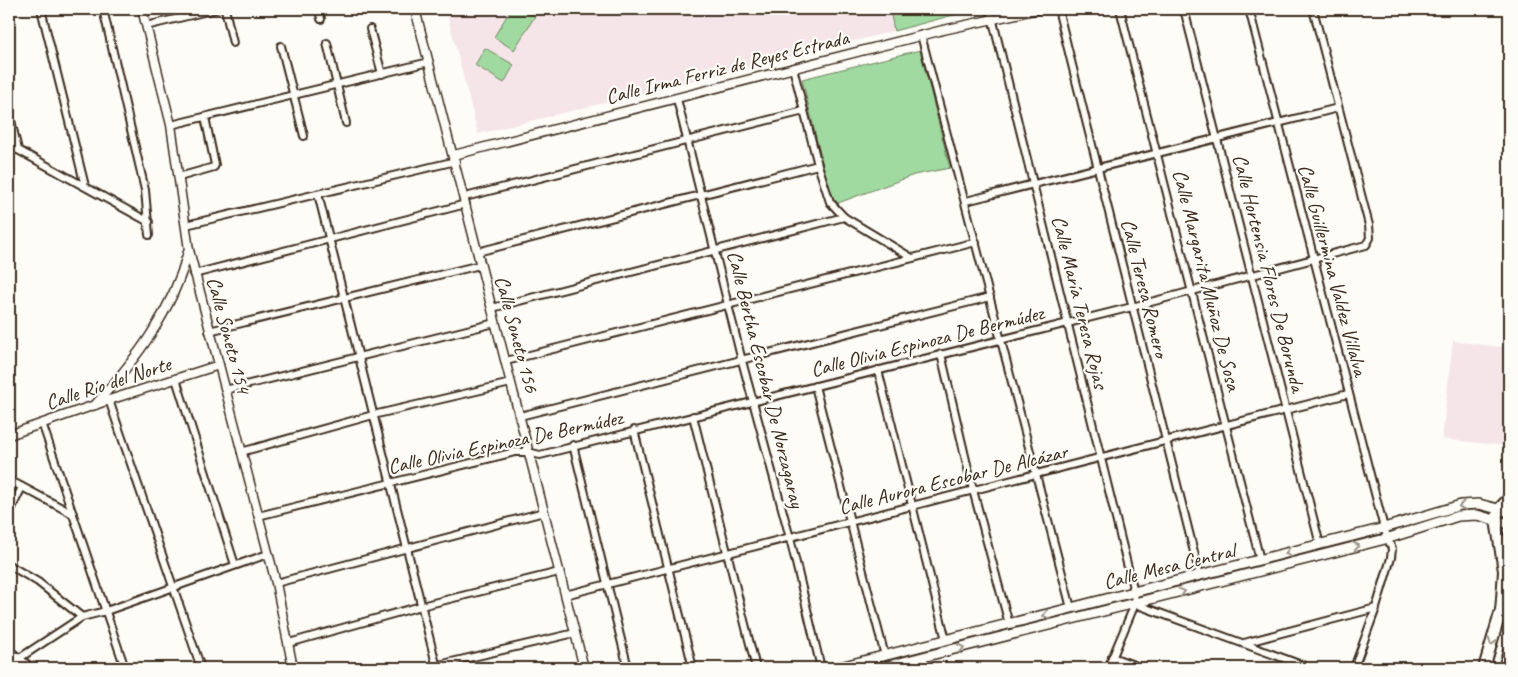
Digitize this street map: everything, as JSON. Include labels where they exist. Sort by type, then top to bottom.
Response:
[{"type":"main road","points":[[1501,612],[1504,572],[1496,520],[1504,511],[1509,498]]},
{"type":"main road","name":"Calle Mesa Central","points":[[836,668],[855,666],[946,640],[1320,545],[1461,505],[1478,504],[1504,511]]},
{"type":"main road","name":"Calle Mesa Central","points":[[880,668],[1389,538],[1458,516],[1477,515],[1509,524]]},
{"type":"main road","points":[[1484,668],[1509,582]]},
{"type":"main road","points":[[1504,668],[1509,651]]},
{"type":"street","points":[[41,9],[86,186]]},
{"type":"street","points":[[103,9],[132,126],[145,190],[149,235]]},
{"type":"street","name":"Calle Soneto 154","points":[[142,9],[171,125],[194,274],[276,583],[293,668]]},
{"type":"street","points":[[146,26],[216,9]]},
{"type":"street","points":[[225,9],[233,43]]},
{"type":"street","points":[[318,9],[321,19]]},
{"type":"street","name":"Calle Soneto 156","points":[[415,9],[466,200],[480,264],[584,668]]},
{"type":"street","name":"Calle María Teresa Rojas","points":[[990,9],[1102,458],[1134,592],[1135,604]]},
{"type":"street","name":"Calle Irma Ferriz de Reyes Estrada","points":[[455,158],[921,35],[1039,9]]},
{"type":"street","name":"Calle Teresa Romero","points":[[1058,9],[1200,576]]},
{"type":"street","name":"Calle Margarita Muñoz De Sosa","points":[[1120,9],[1260,560]]},
{"type":"street","name":"Calle Hortensia Flores De Borunda","points":[[1184,9],[1320,545]]},
{"type":"street","name":"Calle Guillermina Valdez Villalva","points":[[1249,9],[1348,394],[1384,528],[1389,538]]},
{"type":"street","name":"Calle Olivia Espinoza De Bermúdez","points":[[258,516],[514,452],[528,452],[540,455],[1068,323],[1315,260],[1366,245],[1370,238],[1314,9]]},
{"type":"street","points":[[370,29],[382,74]]},
{"type":"street","points":[[921,35],[1002,339],[1070,608]]},
{"type":"street","points":[[327,43],[346,124]]},
{"type":"street","points":[[281,46],[292,96],[304,136]]},
{"type":"street","points":[[171,125],[430,62]]},
{"type":"street","name":"Calle Irma Ferriz de Reyes Estrada","points":[[793,68],[818,166],[830,202],[844,218],[912,258]]},
{"type":"street","name":"Calle Bertha Escobar De Norzagaray","points":[[677,99],[689,141],[742,361],[790,538],[820,668]]},
{"type":"street","points":[[966,201],[1338,108]]},
{"type":"street","points":[[194,274],[804,111]]},
{"type":"street","points":[[9,112],[18,150]]},
{"type":"street","points":[[179,177],[214,167],[215,165],[205,117]]},
{"type":"street","points":[[9,145],[149,222]]},
{"type":"street","points":[[186,225],[318,194],[455,158]]},
{"type":"street","points":[[477,252],[818,166]]},
{"type":"street","points":[[318,194],[437,667]]},
{"type":"street","points":[[492,308],[844,218]]},
{"type":"street","points":[[506,360],[976,242]]},
{"type":"street","points":[[94,405],[140,353],[156,329],[168,307],[189,250]]},
{"type":"street","points":[[209,331],[480,264]]},
{"type":"street","points":[[520,416],[990,297]]},
{"type":"street","points":[[225,390],[495,322]]},
{"type":"street","points":[[940,354],[973,490],[1009,624]]},
{"type":"street","name":"Calle Río del Norte","points":[[9,436],[94,405],[218,366]]},
{"type":"street","points":[[878,370],[946,640]]},
{"type":"street","points":[[176,379],[235,565]]},
{"type":"street","points":[[241,452],[373,415],[511,383]]},
{"type":"street","points":[[815,386],[885,656]]},
{"type":"street","name":"Calle Aurora Escobar De Alcázar","points":[[566,595],[1348,394]]},
{"type":"street","points":[[109,400],[201,668]]},
{"type":"street","points":[[693,416],[756,668]]},
{"type":"street","points":[[42,423],[125,668]]},
{"type":"street","points":[[634,430],[692,668]]},
{"type":"street","points":[[573,446],[628,668]]},
{"type":"street","points":[[9,480],[73,514]]},
{"type":"street","points":[[9,514],[22,487]]},
{"type":"street","points":[[276,583],[544,512]]},
{"type":"street","points":[[1354,668],[1376,608],[1391,558],[1392,549],[1389,538]]},
{"type":"street","points":[[9,665],[82,617],[106,611],[268,554]]},
{"type":"street","points":[[9,565],[38,582],[82,617]]},
{"type":"street","points":[[289,643],[421,606],[559,572]]},
{"type":"street","points":[[1108,668],[1135,604],[1310,668]]},
{"type":"street","points":[[1244,643],[1376,608]]},
{"type":"street","points":[[426,668],[437,667],[575,633]]},
{"type":"street","points":[[9,650],[32,668]]},
{"type":"street","points":[[1112,657],[1142,668]]},
{"type":"shaded area","points":[[446,9],[890,9],[894,31],[478,134]]},
{"type":"shaded area","points":[[1453,341],[1509,348],[1509,446],[1442,439]]},
{"type":"green space","points":[[511,9],[523,9],[535,16],[514,50],[494,37]]},
{"type":"green space","points":[[890,9],[976,9],[894,31]]},
{"type":"green space","points":[[485,48],[514,65],[504,83],[475,65]]},
{"type":"green space","points":[[920,50],[950,168],[914,175],[838,203],[830,195],[802,79]]}]
